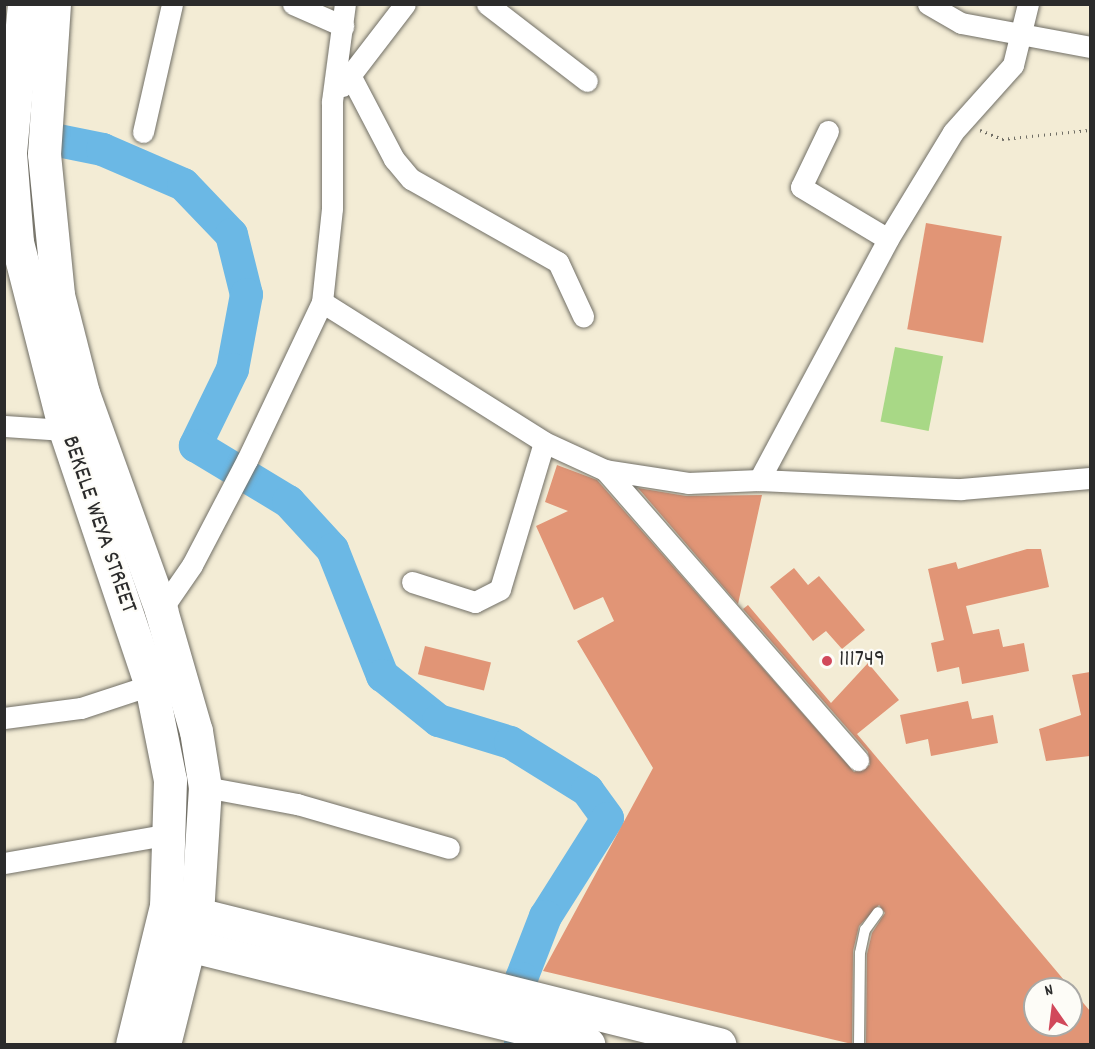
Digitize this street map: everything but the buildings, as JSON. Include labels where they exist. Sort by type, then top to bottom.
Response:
[{"type":"main road","name":"BEKELE WEYA STREET","points":[[24,4],[10,141],[17,242],[65,430],[151,685],[171,780],[170,834],[181,910]]},
{"type":"main road","points":[[54,4],[45,142],[50,254],[68,341],[161,610],[196,731],[205,787],[201,874],[181,910],[175,942],[174,999],[164,1044]]},
{"type":"main road","points":[[201,874],[246,941]]},
{"type":"main road","points":[[181,910],[246,941],[503,1023],[588,1044]]},
{"type":"main road","points":[[174,999],[246,941]]},
{"type":"main road","points":[[175,942],[246,941],[496,986],[719,1044]]},
{"type":"main road","points":[[132,1044],[175,942]]},
{"type":"street","points":[[143,132],[172,4]]},
{"type":"street","points":[[293,4],[343,26]]},
{"type":"street","points":[[161,610],[233,485],[322,302],[332,208],[332,101],[345,4]]},
{"type":"street","points":[[332,101],[405,4]]},
{"type":"street","points":[[487,4],[587,81]]},
{"type":"street","points":[[928,4],[961,22],[1021,36],[1090,47]]},
{"type":"street","points":[[759,480],[888,239],[962,123],[1013,64],[1028,4]]},
{"type":"street","points":[[350,75],[394,159],[411,179],[558,262],[583,316]]},
{"type":"street","points":[[828,131],[801,187],[888,239]]},
{"type":"street","points":[[322,302],[543,442],[605,470],[688,483],[759,480],[961,489],[1090,478]]},
{"type":"street","points":[[4,426],[65,430]]},
{"type":"street","points":[[412,582],[475,602],[500,589],[543,442]]},
{"type":"street","points":[[605,470],[858,760]]},
{"type":"street","points":[[4,718],[81,708],[151,685]]},
{"type":"street","points":[[205,787],[297,804],[449,848]]},
{"type":"street","points":[[4,863],[170,834]]},
{"type":"lane","points":[[859,1044],[860,952],[865,930],[878,912]]},
{"type":"path","points":[[962,123],[1002,139],[1090,130]]},
{"type":"green space","points":[[895,347],[943,356],[929,431],[880,422]]},
{"type":"waterway","points":[[18,132],[102,149],[183,184],[231,234],[246,294],[232,369],[195,445],[288,501],[332,549],[382,675],[438,720],[510,742],[587,790],[607,818],[545,916],[521,978],[520,1044]]},
{"type":"place","name":"111749","points":[[827,661]]}]
